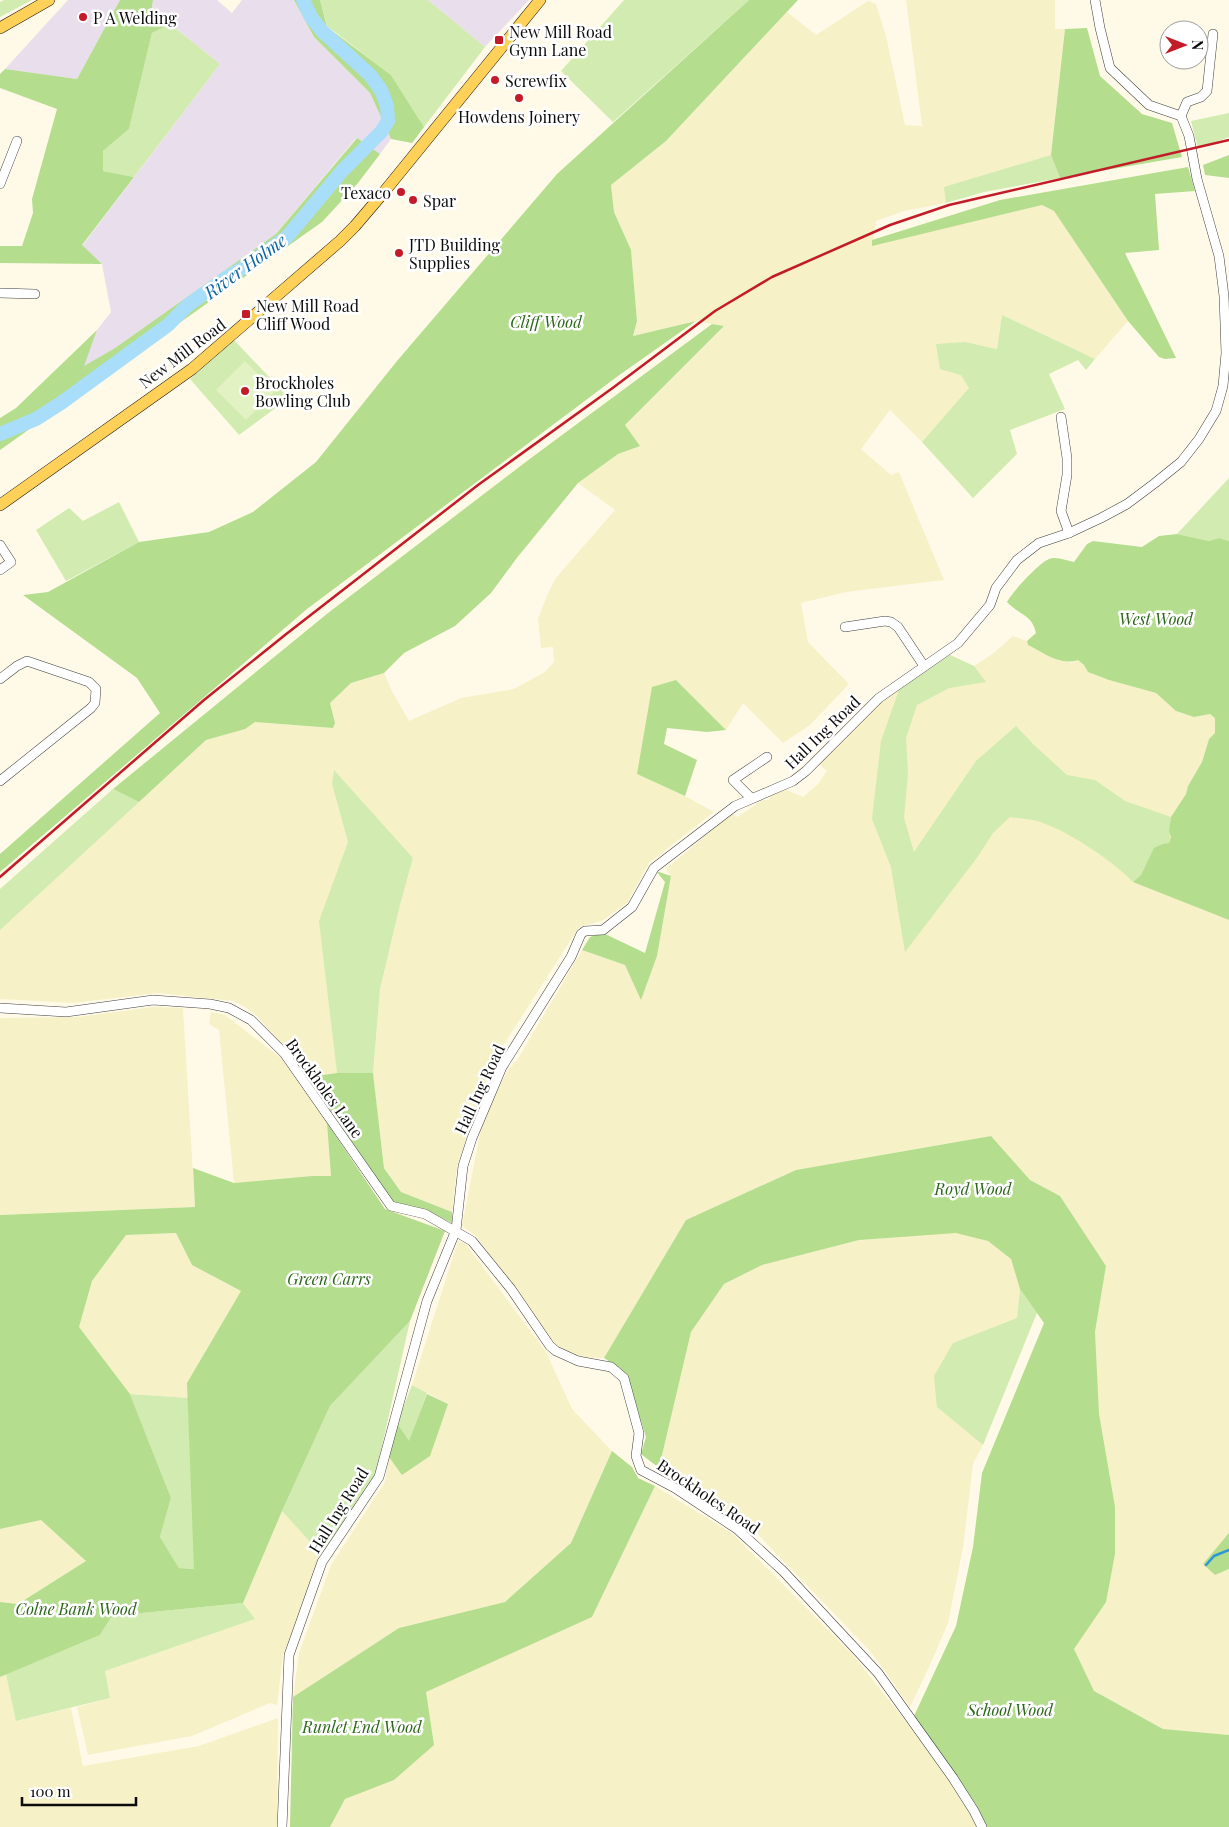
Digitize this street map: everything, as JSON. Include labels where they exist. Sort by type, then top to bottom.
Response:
[{"type":"main road","points":[[0,28],[49,0]]},
{"type":"main road","name":"New Mill Road","points":[[0,505],[192,369],[355,226],[540,0]]},
{"type":"street","points":[[1095,0],[1110,68],[1149,106],[1181,116],[1187,102],[1201,97],[1207,92],[1213,34]]},
{"type":"street","name":"Hall Ing Road","points":[[282,1827],[289,1654],[322,1562],[379,1477],[427,1300],[456,1230],[463,1166],[472,1138],[506,1060],[571,956],[581,934],[585,931],[603,930],[632,907],[654,868],[734,806],[793,781],[806,772],[879,698],[958,644],[990,606],[996,588],[1017,560],[1039,543],[1069,533],[1127,504],[1181,462],[1199,439],[1216,411],[1223,386],[1226,353],[1227,296],[1219,256],[1197,180],[1189,136],[1181,116]]},
{"type":"street","points":[[0,184],[16,141]]},
{"type":"street","points":[[0,293],[35,294]]},
{"type":"street","points":[[1060,417],[1067,458],[1067,475],[1061,511],[1069,533]]},
{"type":"street","points":[[0,545],[11,562],[0,570]]},
{"type":"street","points":[[845,627],[885,621],[892,622],[898,627],[924,666]]},
{"type":"street","points":[[0,679],[27,661],[89,682],[96,689],[96,703],[0,781]]},
{"type":"street","points":[[750,798],[733,780],[768,757]]},
{"type":"street","name":"Brockholes Lane","points":[[0,1008],[66,1012],[153,1000],[210,1004],[229,1008],[251,1020],[284,1053],[391,1206],[425,1214],[456,1230]]},
{"type":"street","name":"Brockholes Road","points":[[456,1230],[472,1241],[511,1289],[550,1346],[578,1362],[611,1368],[622,1376],[639,1433],[636,1456],[641,1470],[676,1488],[737,1529],[784,1571],[878,1673],[953,1778],[982,1827]]},
{"type":"shaded area","points":[[68,0],[120,0],[77,79],[5,69]]},
{"type":"shaded area","points":[[153,0],[217,0],[232,13],[242,0],[294,0],[314,37],[370,93],[391,139],[380,154],[356,138],[276,234],[115,348],[83,367],[97,330],[111,312],[102,264],[82,246],[220,64],[170,24],[150,19]]},
{"type":"shaded area","points":[[428,0],[529,0],[485,47]]},
{"type":"shaded area","points":[[906,0],[1055,0],[1055,29],[1065,29],[1051,155],[945,187],[946,203],[904,211],[876,221],[872,245],[1042,205],[1054,211],[1128,321],[1095,359],[1002,315],[997,349],[965,342],[961,375],[969,388],[922,442],[890,410],[861,449],[891,475],[899,472],[944,580],[846,592],[801,603],[808,642],[849,684],[810,725],[783,743],[743,703],[726,730],[676,680],[637,774],[685,796],[714,812],[649,863],[627,903],[602,921],[579,927],[494,1060],[457,1166],[452,1212],[401,1192],[384,1167],[373,1073],[380,989],[413,858],[334,770],[332,784],[348,842],[320,921],[337,1073],[308,1077],[253,1012],[234,1001],[158,993],[73,1003],[0,999],[0,930],[206,740],[244,729],[255,722],[333,728],[335,723],[330,703],[351,683],[384,673],[409,721],[461,698],[514,689],[545,672],[554,662],[553,647],[541,648],[538,619],[546,598],[555,579],[615,510],[578,483],[618,454],[639,446],[625,425],[724,326],[695,321],[633,336],[637,321],[631,250],[614,212],[611,185],[666,141],[787,12],[816,35],[868,1],[876,4],[886,36],[905,125],[922,126]]},
{"type":"shaded area","points":[[1013,636],[1027,641],[1028,645],[1071,663],[1078,660],[1088,672],[1156,693],[1176,711],[1194,717],[1210,714],[1216,718],[1215,733],[1209,739],[1202,762],[1188,786],[1186,794],[1171,817],[1196,907],[1229,920],[1229,1533],[1204,1564],[1215,1575],[1229,1569],[1229,1735],[1163,1729],[1094,1691],[1074,1649],[1105,1602],[1095,1332],[1106,1266],[1060,1196],[1030,1180],[991,1136],[796,1170],[686,1220],[604,1358],[578,1357],[557,1346],[477,1237],[462,1226],[483,1118],[508,1070],[518,1059],[582,950],[625,965],[641,999],[657,956],[671,877],[666,869],[733,814],[738,817],[762,800],[770,800],[770,796],[786,790],[803,797],[818,784],[827,771],[818,763],[863,714],[950,655],[974,666],[995,652]]},
{"type":"shaded area","points":[[153,1007],[183,1008],[195,1207],[0,1215],[0,1018],[78,1017]]},
{"type":"shaded area","points":[[211,1012],[225,1015],[281,1058],[327,1123],[331,1176],[234,1183],[219,1030],[209,1024]]},
{"type":"shaded area","points":[[956,1232],[988,1241],[1011,1259],[1020,1289],[1017,1318],[953,1343],[937,1407],[983,1445],[973,1464],[963,1548],[948,1623],[910,1707],[871,1652],[746,1522],[659,1468],[691,1332],[724,1284],[762,1265],[859,1240]]},
{"type":"shaded area","points":[[176,1233],[192,1265],[241,1291],[187,1383],[188,1398],[130,1394],[79,1327],[92,1281],[126,1235]]},
{"type":"shaded area","points":[[458,1241],[465,1243],[546,1352],[572,1409],[612,1451],[571,1543],[505,1602],[399,1628],[293,1697],[299,1653],[331,1565],[385,1482],[389,1457],[448,1404],[412,1385]]},
{"type":"shaded area","points":[[655,1486],[733,1534],[852,1654],[907,1723],[951,1783],[978,1827],[330,1827],[345,1799],[394,1780],[426,1692],[592,1617]]},
{"type":"shaded area","points":[[282,1511],[322,1555],[283,1655],[277,1705],[270,1703],[192,1736],[88,1755],[77,1707],[110,1698],[105,1671],[255,1619],[243,1603]]},
{"type":"shaded area","points":[[41,1520],[86,1561],[18,1604],[0,1602],[0,1529]]},
{"type":"shaded area","points":[[6,1674],[17,1721],[71,1708],[83,1766],[199,1746],[278,1718],[277,1827],[0,1827],[0,1677]]},
{"type":"green space","points":[[4,0],[32,0],[0,17],[0,2]]},
{"type":"green space","points":[[120,0],[153,0],[150,19],[170,24],[152,33],[129,129],[103,151],[103,171],[134,177],[82,245],[102,264],[0,263],[0,246],[22,246],[33,213],[32,199],[57,109],[0,88],[0,74],[5,69],[77,79]]},
{"type":"green space","points":[[294,0],[320,0],[327,27],[391,75],[424,127],[412,143],[391,139],[370,93],[314,37]]},
{"type":"green space","points":[[320,0],[428,0],[485,47],[424,127],[391,75],[327,26]]},
{"type":"green space","points":[[624,0],[749,0],[613,122],[561,71]]},
{"type":"green space","name":"Cliff Wood","points":[[749,0],[798,0],[666,141],[611,185],[614,212],[631,250],[637,321],[633,336],[696,321],[618,376],[307,609],[0,872],[0,854],[160,713],[137,678],[23,595],[48,592],[139,542],[209,532],[253,512],[316,462],[397,361],[557,174]]},
{"type":"green space","points":[[170,24],[220,64],[134,177],[103,171],[103,151],[129,129],[152,33]]},
{"type":"green space","points":[[1087,28],[1100,76],[1142,114],[1172,123],[1182,157],[1060,178],[1051,155],[1065,29]]},
{"type":"green space","points":[[1229,113],[1229,137],[1198,148],[1191,121]]},
{"type":"green space","points":[[357,138],[380,154],[358,183],[322,222],[0,450],[0,418],[16,408],[97,330],[84,366],[115,348],[276,234]]},
{"type":"green space","points":[[1051,155],[1060,178],[984,192],[946,203],[944,187]]},
{"type":"green space","points":[[1229,155],[1229,178],[1205,175],[1203,165]]},
{"type":"green space","points":[[1188,167],[1195,191],[1155,194],[1159,250],[1125,253],[1176,358],[1165,359],[1159,357],[1128,321],[1054,211],[1042,205],[872,246],[872,240],[1000,200]]},
{"type":"green space","points":[[1002,315],[1095,359],[1086,370],[1078,360],[1049,374],[1065,409],[1010,430],[1017,454],[973,498],[922,442],[969,388],[961,375],[940,369],[936,344],[965,342],[997,349]]},
{"type":"green space","points":[[712,324],[724,326],[625,425],[640,446],[618,454],[578,483],[491,593],[455,626],[404,653],[384,673],[351,683],[330,703],[335,723],[333,728],[255,722],[245,729],[206,740],[139,802],[113,789],[328,613],[531,458]]},
{"type":"green space","points":[[234,340],[289,398],[239,435],[190,379]]},
{"type":"green space","name":"Brockholes Bowling Club","points":[[245,361],[275,391],[246,420],[216,390]]},
{"type":"green space","points":[[1229,478],[1229,541],[1219,538],[1209,541],[1177,534]]},
{"type":"green space","points":[[119,502],[139,542],[66,581],[36,530],[69,508],[83,521]]},
{"type":"green space","name":"West Wood","points":[[1177,534],[1209,541],[1219,538],[1229,541],[1229,920],[1133,882],[1141,875],[1154,848],[1169,843],[1171,837],[1169,831],[1171,817],[1186,794],[1188,786],[1202,762],[1209,739],[1215,733],[1215,718],[1210,714],[1194,717],[1176,711],[1156,693],[1109,680],[1088,672],[1078,660],[1058,660],[1028,645],[1027,641],[1036,633],[1034,627],[1028,618],[1007,602],[1026,578],[1039,566],[1049,559],[1055,558],[1074,562],[1087,544],[1093,541],[1142,547],[1159,536]]},
{"type":"green space","points":[[950,655],[974,666],[986,682],[949,688],[917,705],[906,738],[908,773],[904,818],[914,852],[976,761],[1016,726],[1067,775],[1095,780],[1125,801],[1171,817],[1170,840],[1169,843],[1163,844],[1145,866],[1141,875],[1133,882],[1113,864],[1072,837],[1033,820],[1010,817],[993,833],[976,859],[905,952],[891,867],[872,819],[881,741],[899,690]]},
{"type":"green space","points":[[676,680],[726,730],[707,732],[667,728],[664,744],[697,760],[685,796],[637,774],[652,687]]},
{"type":"green space","points":[[334,770],[413,858],[380,989],[373,1073],[337,1073],[319,921],[348,842],[332,784]]},
{"type":"green space","points":[[113,789],[139,802],[0,930],[0,889]]},
{"type":"green space","points":[[656,871],[671,876],[657,956],[641,1000],[625,965],[582,950],[590,937],[603,933],[645,953],[665,882]]},
{"type":"green space","points":[[337,1073],[373,1073],[384,1168],[401,1192],[452,1212],[452,1223],[430,1212],[393,1203],[308,1077]]},
{"type":"green space","name":"Green Carrs","points":[[327,1123],[385,1209],[445,1231],[410,1321],[330,1406],[243,1603],[112,1616],[100,1635],[0,1677],[0,1602],[18,1604],[86,1561],[41,1520],[0,1529],[0,1215],[195,1207],[193,1168],[234,1183],[331,1176]],"holes":[[[176,1233],[192,1265],[241,1291],[187,1383],[194,1569],[179,1568],[160,1537],[171,1498],[130,1394],[79,1327],[92,1281],[126,1235]]]},
{"type":"green space","name":"School Wood","points":[[991,1136],[1030,1180],[1060,1196],[1106,1266],[1095,1332],[1099,1414],[1115,1507],[1115,1554],[1106,1602],[1074,1649],[1094,1691],[1163,1729],[1229,1735],[1229,1827],[987,1827],[975,1803],[914,1716],[956,1626],[973,1547],[982,1473],[1044,1323],[1020,1289],[1011,1259],[988,1241],[956,1233],[859,1240],[762,1265],[724,1284],[691,1332],[659,1468],[641,1454],[646,1437],[628,1379],[621,1369],[604,1358],[686,1220],[796,1170]]},
{"type":"green space","points":[[1020,1289],[1037,1313],[983,1445],[937,1407],[934,1376],[953,1343],[1017,1318]]},
{"type":"green space","points":[[410,1321],[375,1477],[322,1555],[282,1511],[330,1406]]},
{"type":"green space","points":[[412,1385],[427,1393],[409,1442],[397,1423]]},
{"type":"green space","points":[[130,1394],[188,1398],[195,1569],[179,1568],[160,1537],[171,1498]]},
{"type":"green space","points":[[427,1394],[448,1404],[430,1456],[402,1475],[389,1457],[397,1423],[409,1441]]},
{"type":"green space","name":"Runlet End Wood","points":[[612,1451],[632,1467],[638,1478],[655,1486],[592,1617],[426,1692],[434,1745],[394,1780],[345,1799],[330,1827],[290,1827],[293,1697],[399,1628],[505,1602],[571,1543]]},
{"type":"green space","points":[[1229,1533],[1229,1569],[1215,1575],[1203,1564]]},
{"type":"green space","points":[[243,1603],[255,1619],[105,1671],[110,1698],[16,1721],[6,1674],[100,1635],[112,1616]]},
{"type":"waterway","name":"River Holme","points":[[0,434],[36,419],[61,403],[168,325],[188,305],[287,237],[342,171],[381,132],[388,121],[387,106],[381,90],[370,75],[322,31],[311,17],[303,0]]},
{"type":"waterway","points":[[1206,1565],[1214,1556],[1229,1550]]},
{"type":"railway","points":[[0,877],[204,700],[285,635],[478,485],[715,311],[772,277],[890,225],[949,205],[1229,140]]},
{"type":"place","name":"P A Welding","points":[[83,17]]},
{"type":"place","name":"New Mill Road Gynn Lane","points":[[499,40]]},
{"type":"place","name":"Screwfix","points":[[495,80]]},
{"type":"place","name":"Howdens Joinery","points":[[519,98]]},
{"type":"place","name":"Texaco","points":[[401,192]]},
{"type":"place","name":"Spar","points":[[413,200]]},
{"type":"place","name":"JTD Building Supplies","points":[[399,253]]},
{"type":"place","name":"New Mill Road Cliff Wood","points":[[246,314]]},
{"type":"place","name":"Brockholes Bowling Club","points":[[245,391]]},
{"type":"park label","name":"Royd Wood","points":[[973,1188]]},
{"type":"park label","name":"Colne Bank Wood","points":[[76,1608]]}]
